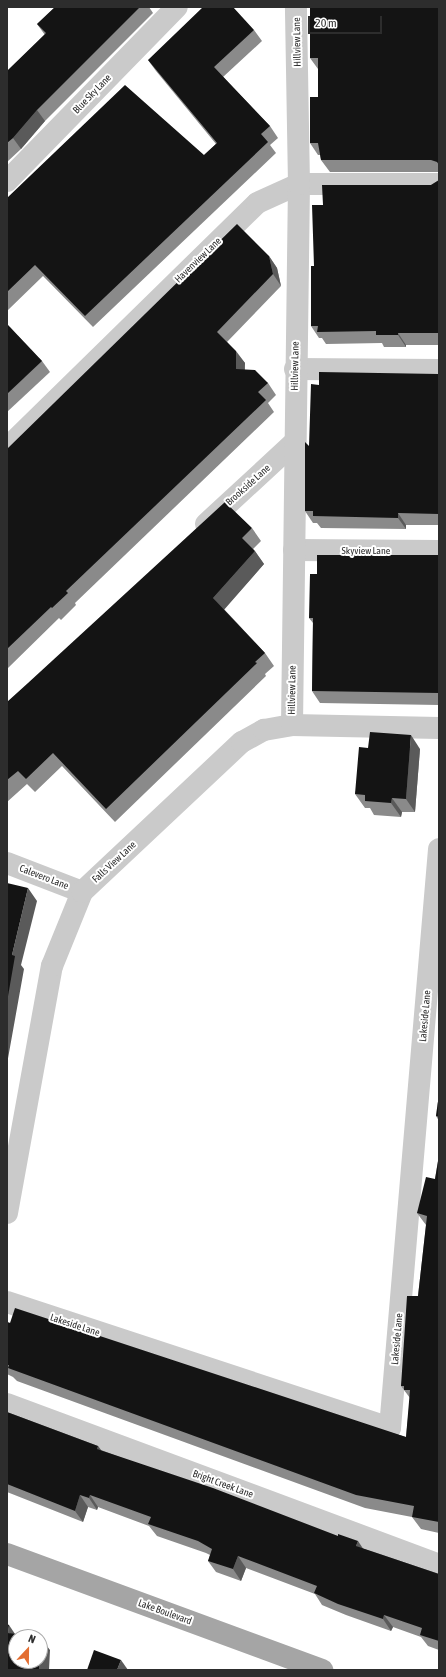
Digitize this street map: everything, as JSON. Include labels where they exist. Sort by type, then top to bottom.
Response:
[{"type":"main road","name":"Lake Boulevard","points":[[7,1554],[322,1670]]},
{"type":"street","name":"Blue Sky Lane","points":[[7,181],[177,7]]},
{"type":"street","name":"Hillview Lane","points":[[292,725],[295,369],[299,184],[296,7]]},
{"type":"street","name":"Havenview Lane","points":[[7,448],[257,203],[299,184],[439,184]]},
{"type":"street","points":[[295,369],[439,370]]},
{"type":"street","name":"Brookside Lane","points":[[189,539],[295,442]]},
{"type":"street","name":"Skyview Lane","points":[[294,550],[439,551]]},
{"type":"street","name":"Falls View Lane","points":[[7,1213],[52,966],[82,892],[242,742],[264,730],[292,725],[439,728]]},
{"type":"street","name":"Lakeside Lane","points":[[7,1302],[390,1428],[439,849]]},
{"type":"street","name":"Calevero Lane","points":[[7,863],[82,892]]},
{"type":"street","name":"Bright Creek Lane","points":[[7,1404],[439,1565]]},
{"type":"building","points":[[55,7],[140,7],[37,110],[7,143],[7,71],[46,33],[37,24]]},
{"type":"building","points":[[203,7],[233,7],[254,30],[214,67],[270,126],[261,134],[268,142],[85,316],[35,265],[7,292],[7,198],[125,85],[204,155],[217,143],[148,60]]},
{"type":"building","points":[[310,7],[439,7],[439,165],[437,162],[431,160],[321,160],[318,143],[310,143],[310,97],[318,97],[318,58],[310,58]]},
{"type":"building","points":[[439,180],[439,333],[398,333],[398,335],[376,335],[376,331],[317,332],[318,326],[311,326],[311,266],[314,266],[312,205],[323,205],[322,185],[431,185]]},
{"type":"building","points":[[237,224],[269,256],[273,274],[217,332],[236,351],[236,369],[255,370],[268,383],[258,392],[266,400],[66,591],[68,593],[7,649],[7,449]]},
{"type":"building","points":[[7,324],[42,361],[7,394]]},
{"type":"building","points":[[319,372],[439,374],[439,514],[398,513],[398,518],[313,516],[313,511],[305,511],[305,442],[309,446],[311,384],[319,385]]},
{"type":"building","points":[[225,502],[252,528],[242,538],[255,551],[213,598],[265,653],[255,662],[257,663],[106,809],[53,753],[26,779],[18,771],[7,780],[7,702]]},
{"type":"building","points":[[317,555],[439,555],[439,693],[312,691],[313,618],[309,618],[310,574],[317,574]]},
{"type":"building","points":[[370,732],[411,735],[406,799],[392,798],[391,803],[365,801],[365,795],[355,794],[359,747],[368,748]]},
{"type":"building","points":[[7,883],[28,888],[12,955],[15,956],[7,1002]]},
{"type":"building","points":[[439,1094],[439,1117],[436,1116]]},
{"type":"building","points":[[439,1155],[439,1522],[412,1517],[414,1506],[356,1495],[8,1368],[7,1322],[10,1323],[15,1308],[406,1437],[410,1390],[404,1390],[404,1386],[401,1386],[407,1296],[418,1296],[427,1216],[417,1213],[426,1177],[435,1179]]},
{"type":"building","points":[[7,1412],[98,1446],[97,1449],[213,1488],[338,1536],[338,1534],[358,1541],[356,1546],[439,1574],[439,1641],[420,1635],[422,1628],[384,1615],[383,1619],[338,1604],[314,1593],[317,1586],[238,1556],[233,1569],[208,1561],[212,1549],[198,1541],[148,1524],[151,1517],[90,1495],[89,1498],[80,1495],[75,1511],[7,1484]]},
{"type":"building","points":[[7,1624],[9,1625],[8,1669],[39,1670],[7,1670]]},
{"type":"building","points":[[94,1650],[121,1660],[117,1670],[87,1670]]}]
